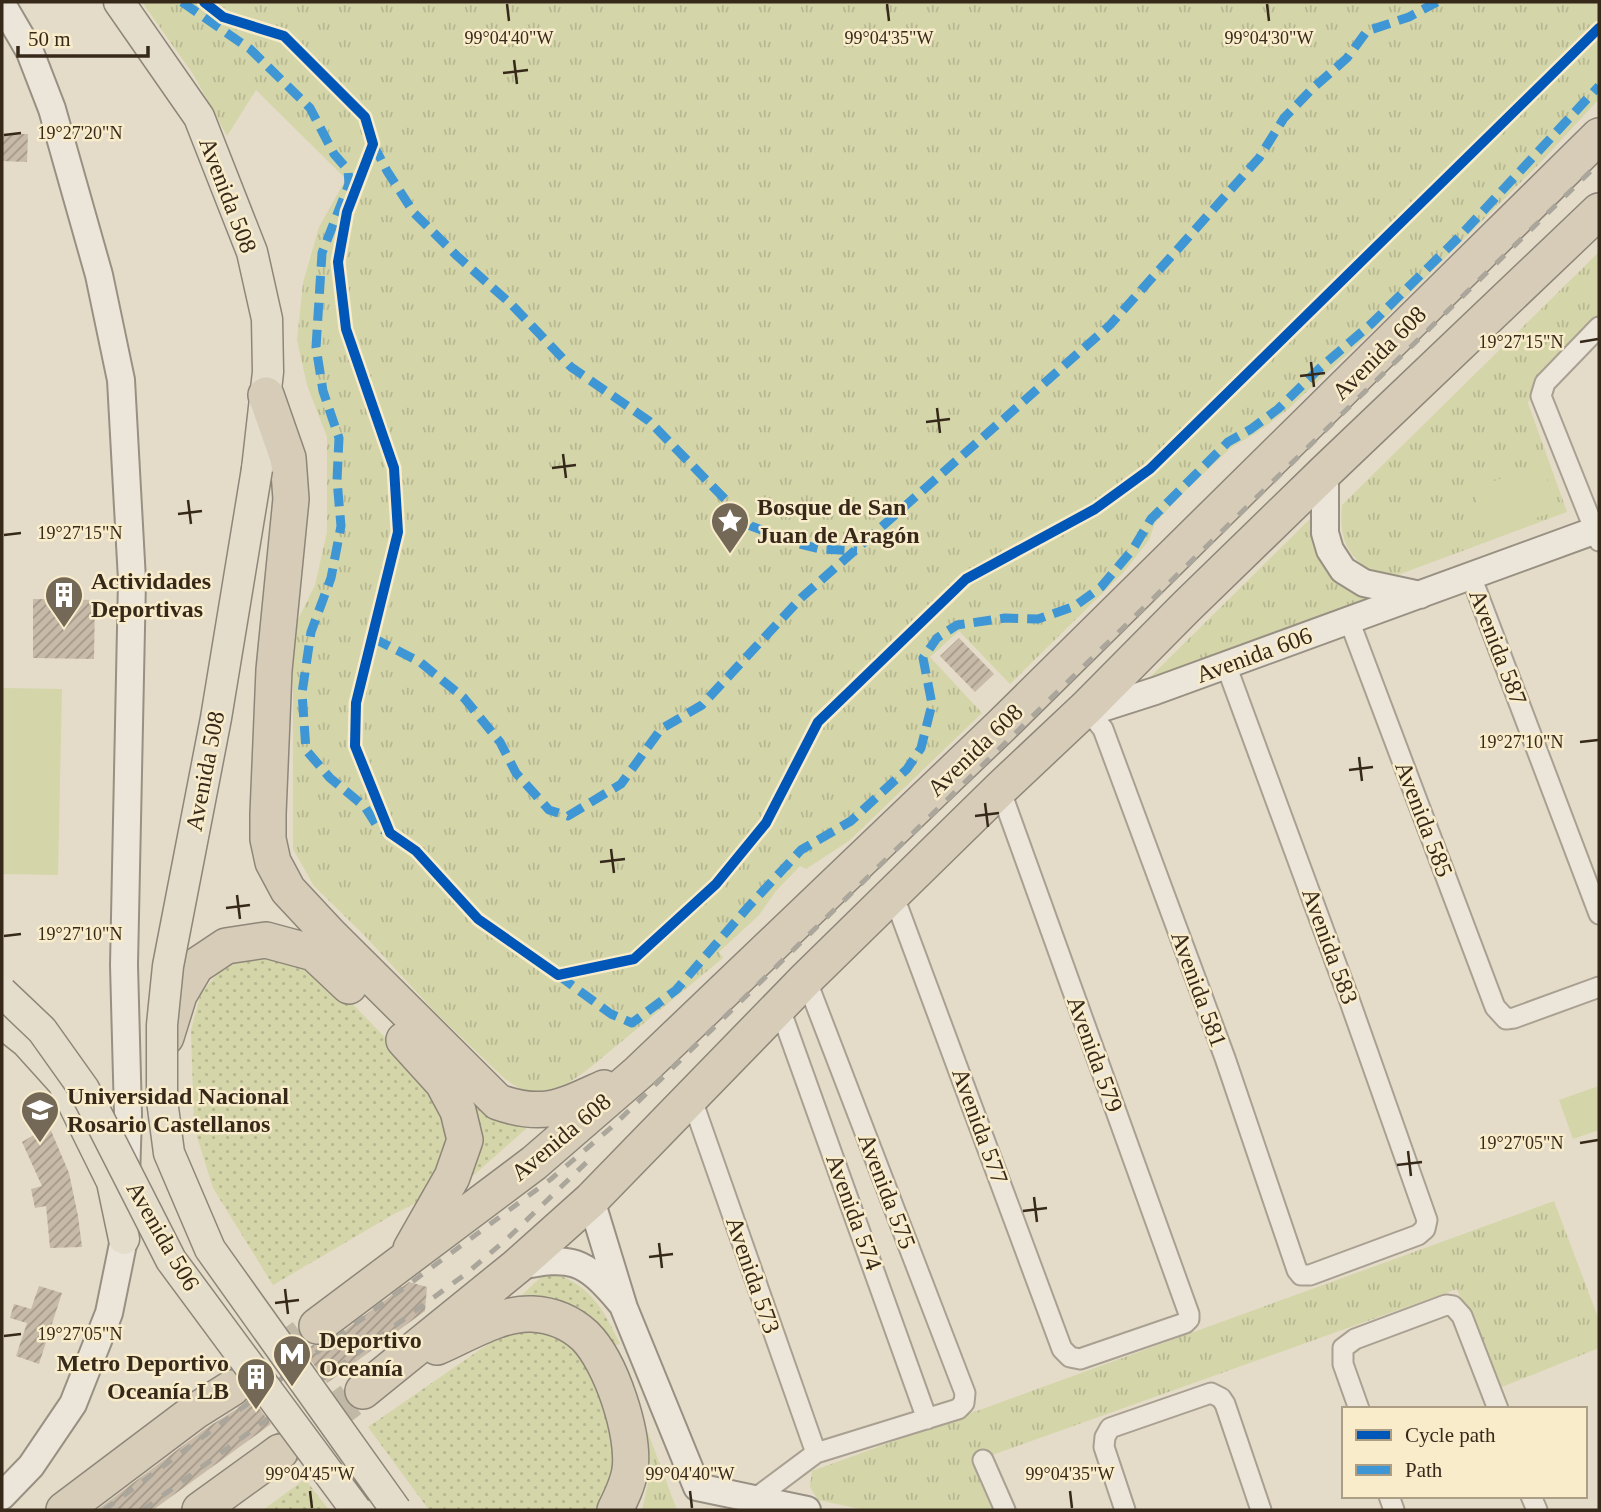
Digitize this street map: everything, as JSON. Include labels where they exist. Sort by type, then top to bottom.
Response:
[{"type":"highway","name":"Avenida 608","points":[[317,1326],[534,1163],[639,1072],[1001,726],[1599,136]]},
{"type":"highway","name":"Avenida 608","points":[[363,1391],[516,1267],[591,1200],[806,979],[1325,472],[1599,211]]},
{"type":"highway","points":[[266,395],[288,458],[291,499],[274,670],[268,814],[268,839],[273,862],[288,890],[498,1101],[518,1109],[536,1111],[563,1107],[639,1072]]},
{"type":"highway","points":[[162,1051],[179,995],[197,966],[226,946],[266,940],[314,953],[393,1028],[443,1083],[458,1111],[465,1140],[452,1177],[403,1262]]},
{"type":"highway","points":[[404,1360],[513,1316],[552,1316],[569,1324],[586,1337],[600,1355],[622,1406],[629,1437],[630,1470],[615,1510]]},
{"type":"highway","points":[[64,1510],[194,1412],[232,1388]]},
{"type":"highway","points":[[200,1510],[280,1452]]},
{"type":"main road","name":"Avenida 508","points":[[119,2],[199,117],[252,253],[267,319],[268,372],[257,469],[216,718],[168,965],[162,1025],[162,1100],[169,1153],[210,1249],[396,1510]]},
{"type":"main road","name":"Avenida 506","points":[[2,992],[42,1030],[84,1089],[171,1260],[356,1510]]},
{"type":"main road","points":[[2,1023],[26,1042],[63,1083],[113,1182],[124,1240]]},
{"type":"street","points":[[2,4],[30,52],[52,109],[99,275],[121,380],[132,580],[124,965],[128,1114],[124,1240],[108,1313],[74,1404],[30,1466],[2,1496]]},
{"type":"street","points":[[1598,534],[1541,396],[1545,383],[1599,327]]},
{"type":"street","points":[[1325,472],[1325,533],[1330,550],[1343,570],[1364,583],[1420,595]]},
{"type":"street","name":"Avenida 606","points":[[1086,708],[1104,707],[1471,576],[1598,534]]},
{"type":"street","name":"Avenida 587","points":[[1471,576],[1599,914]]},
{"type":"street","name":"Avenida 585","points":[[1349,620],[1495,1007],[1501,1016],[1506,1019],[1514,1018],[1599,987]]},
{"type":"street","name":"Avenida 583","points":[[1226,665],[1427,1220],[1425,1229],[1418,1235],[1310,1275],[1301,1275]]},
{"type":"street","name":"Avenida 581","points":[[1086,708],[1102,729],[1225,1058],[1297,1270],[1301,1275]]},
{"type":"street","name":"Avenida 579","points":[[1000,789],[1189,1319],[1185,1323],[1080,1359],[1070,1356]]},
{"type":"street","name":"Avenida 577","points":[[893,894],[1062,1349],[1070,1356]]},
{"type":"street","name":"Avenida 575","points":[[806,979],[965,1393],[964,1403],[958,1409],[927,1419]]},
{"type":"street","name":"Avenida 574","points":[[779,1006],[927,1419]]},
{"type":"street","name":"Avenida 573","points":[[691,1097],[816,1454]]},
{"type":"street","points":[[591,1200],[624,1307],[697,1487],[807,1510]]},
{"type":"street","points":[[516,1267],[564,1260],[579,1264],[603,1283],[624,1307]]},
{"type":"street","points":[[1358,1407],[1343,1364],[1343,1348],[1355,1339],[1438,1306],[1453,1306],[1462,1316],[1497,1407]]},
{"type":"street","points":[[1125,1510],[1104,1447],[1110,1428],[1205,1394],[1216,1394],[1225,1405],[1261,1510]]},
{"type":"street","points":[[753,1500],[816,1454],[927,1419]]},
{"type":"street","points":[[983,1460],[1004,1510]]},
{"type":"green space","name":"Bosque de San Juan de Aragón","points":[[142,2],[1599,2],[1599,99],[1542,161],[1370,333],[1286,411],[1232,447],[1188,488],[1155,523],[1149,540],[1123,573],[1010,684],[959,631],[930,657],[982,713],[849,841],[806,869],[800,866],[776,891],[759,915],[719,952],[723,958],[587,1070],[564,1086],[534,1094],[505,1079],[436,1013],[364,935],[314,886],[293,849],[293,630],[315,585],[327,532],[327,437],[307,385],[297,340],[303,283],[319,227],[346,179],[256,90],[227,136],[193,74]]},
{"type":"green space","points":[[1599,252],[1599,314],[1537,381],[1528,403],[1567,512],[1387,579],[1365,566],[1356,559],[1345,542],[1341,519],[1342,505]]},
{"type":"green space","points":[[1541,464],[1558,510],[1489,535],[1472,489]]},
{"type":"green space","points":[[1316,513],[1319,546],[1394,596],[1138,689]]},
{"type":"green space","points":[[2,688],[62,689],[58,875],[2,874]]},
{"type":"green space","points":[[262,955],[303,961],[337,988],[439,1093],[452,1132],[440,1176],[418,1202],[273,1285],[213,1188],[194,1127],[191,1030],[201,993],[226,964]]},
{"type":"green space","points":[[452,1075],[537,1119],[467,1181]]},
{"type":"green space","points":[[1599,1086],[1599,1130],[1573,1139],[1559,1100]]},
{"type":"green space","points":[[1554,1201],[1599,1320],[1599,1348],[1497,1389],[1457,1289],[978,1460],[998,1510],[865,1510],[818,1500],[810,1487],[812,1471]]},
{"type":"green space","points":[[547,1271],[574,1283],[593,1298],[620,1344],[610,1347],[518,1299]]},
{"type":"green space","points":[[518,1328],[558,1331],[594,1368],[620,1460],[600,1510],[429,1510],[368,1427],[504,1333]]},
{"type":"green space","points":[[647,1430],[677,1510],[642,1510],[651,1470]]},
{"type":"green space","points":[[305,1479],[329,1510],[263,1510]]},
{"type":"building","points":[[2,134],[28,134],[27,162],[2,161]]},
{"type":"building","name":"Actividades Deportivas","points":[[33,599],[95,600],[94,659],[33,658]]},
{"type":"building","points":[[959,638],[994,674],[975,692],[940,656]]},
{"type":"building","points":[[49,1126],[69,1173],[82,1247],[50,1248],[46,1206],[35,1208],[31,1189],[42,1186],[22,1142]]},
{"type":"building","points":[[409,1282],[427,1287],[425,1311],[327,1383],[304,1351],[313,1345],[320,1346],[329,1342]]},
{"type":"building","points":[[39,1286],[62,1293],[39,1364],[16,1356],[27,1323],[10,1318],[14,1304],[31,1309]]},
{"type":"building","points":[[250,1396],[271,1424],[153,1510],[97,1510],[205,1429],[243,1405]]},
{"type":"tunnel","points":[[232,1388],[317,1326]]},
{"type":"tunnel","points":[[280,1452],[363,1391]]},
{"type":"railway","points":[[104,1510],[551,1179],[613,1126],[1599,163]]},
{"type":"railway","points":[[143,1510],[467,1273],[508,1238],[591,1158]]},
{"type":"marked path","points":[[182,2],[250,49],[310,108],[334,154],[348,170],[349,184],[322,253],[316,347],[323,391],[339,438],[337,480],[341,526],[331,578],[311,632],[302,693],[306,750],[330,778],[365,807],[379,829],[383,830]]},
{"type":"marked path","points":[[373,638],[420,662],[464,698],[500,742],[516,773],[549,810],[568,816],[621,784],[661,729],[702,705],[801,598],[1110,325],[1259,158],[1284,118],[1347,58],[1367,31],[1409,17],[1437,2]]},
{"type":"marked path","points":[[558,975],[611,1014],[632,1023],[676,990],[801,850],[851,821],[907,769],[921,748],[932,704],[923,658],[937,638],[957,625],[1005,618],[1038,619],[1075,606],[1101,587],[1133,549],[1151,519],[1228,442],[1278,409],[1371,324],[1459,237],[1599,86]]},
{"type":"marked path","points":[[373,144],[414,213],[511,304],[571,367],[649,421],[751,526],[820,549],[857,551]]},
{"type":"cycle path","points":[[204,2],[223,17],[284,36],[365,117],[373,144],[347,212],[338,262],[346,329],[394,468],[398,532],[356,703],[355,746],[390,833],[416,851],[478,919],[558,975],[634,959],[716,884],[766,823],[818,722],[966,579],[1095,509],[1150,469],[1599,28]]},
{"type":"place","name":"Bosque de San Juan de Aragón","points":[[730,555]]},
{"type":"place","name":"Actividades Deportivas","points":[[64,629]]},
{"type":"place","name":"Universidad Nacional Rosario Castellanos","points":[[40,1144]]},
{"type":"place","name":"Deportivo Oceanía","points":[[292,1388]]},
{"type":"place","name":"Metro Deportivo Oceanía LB","points":[[256,1411]]}]
